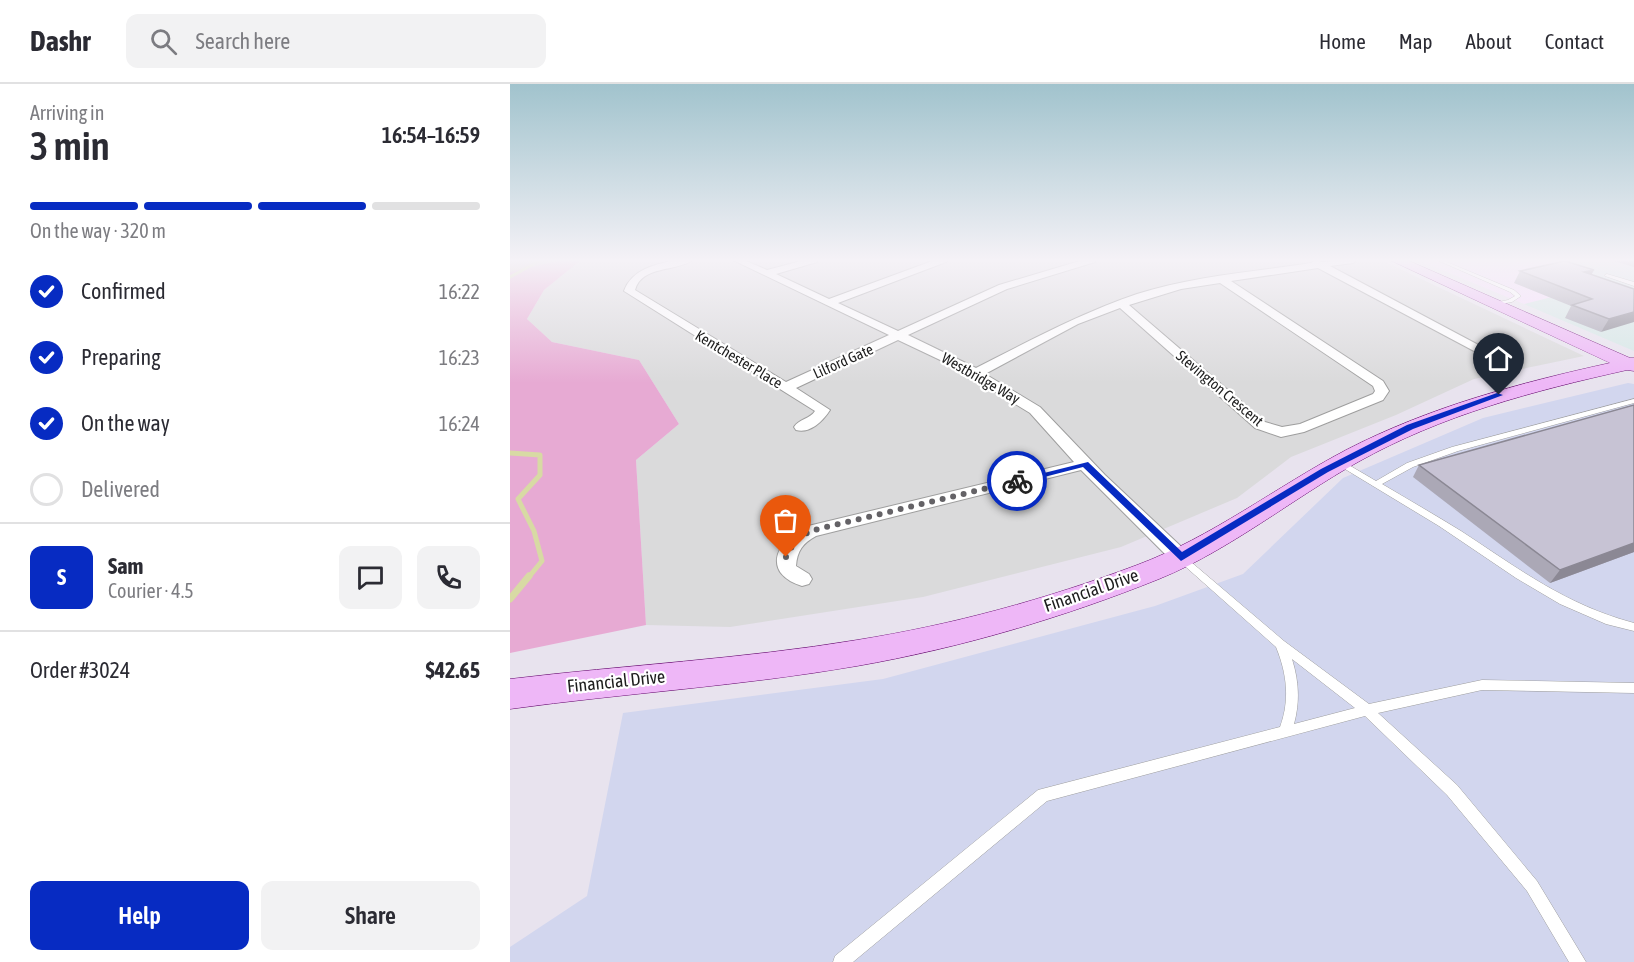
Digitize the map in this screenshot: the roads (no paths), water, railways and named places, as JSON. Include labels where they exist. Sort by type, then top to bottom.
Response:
[{"type":"street","name":"Kentchester Place","points":[[645,301],[823,410],[818,418],[801,426]]},
{"type":"street","name":"Westbridge Way","points":[[824,301],[977,373],[1035,410],[1085,464],[1181,558]]},
{"type":"street","points":[[828,303],[833,301]]},
{"type":"street","name":"Lilford Gate","points":[[786,387],[973,301]]},
{"type":"street","points":[[977,373],[1074,322],[1128,301]]},
{"type":"street","name":"Stevington Crescent","points":[[1121,303],[1260,425],[1281,432],[1304,428],[1378,397],[1382,391],[1378,384],[1254,301]]},
{"type":"street","points":[[1388,301],[1495,357]]},
{"type":"street","points":[[1489,301],[1632,364]]},
{"type":"street","name":"Financial Drive","points":[[510,694],[856,653],[927,640],[980,627],[1090,593],[1181,558],[1310,478],[1410,427],[1475,402],[1632,364]]},
{"type":"street","points":[[802,579],[786,569],[786,557],[795,541],[810,531],[1085,464]]},
{"type":"lane","points":[[1496,304],[1510,301]]},
{"type":"lane","points":[[1377,484],[1410,465],[1455,449],[1634,401]]},
{"type":"lane","points":[[1339,463],[1458,534],[1535,586],[1616,624],[1634,627]]},
{"type":"lane","points":[[1181,558],[1280,644],[1367,710],[1452,790],[1532,886],[1578,962]]},
{"type":"lane","points":[[1280,644],[1288,661],[1293,687],[1291,717],[1285,731]]},
{"type":"lane","points":[[842,962],[1043,795],[1367,710],[1482,685],[1634,688]]},
{"type":"waterway","points":[[510,453],[540,455],[540,475],[518,499],[534,531],[542,561],[528,578]]},
{"type":"waterway","points":[[510,599],[529,576]]}]
